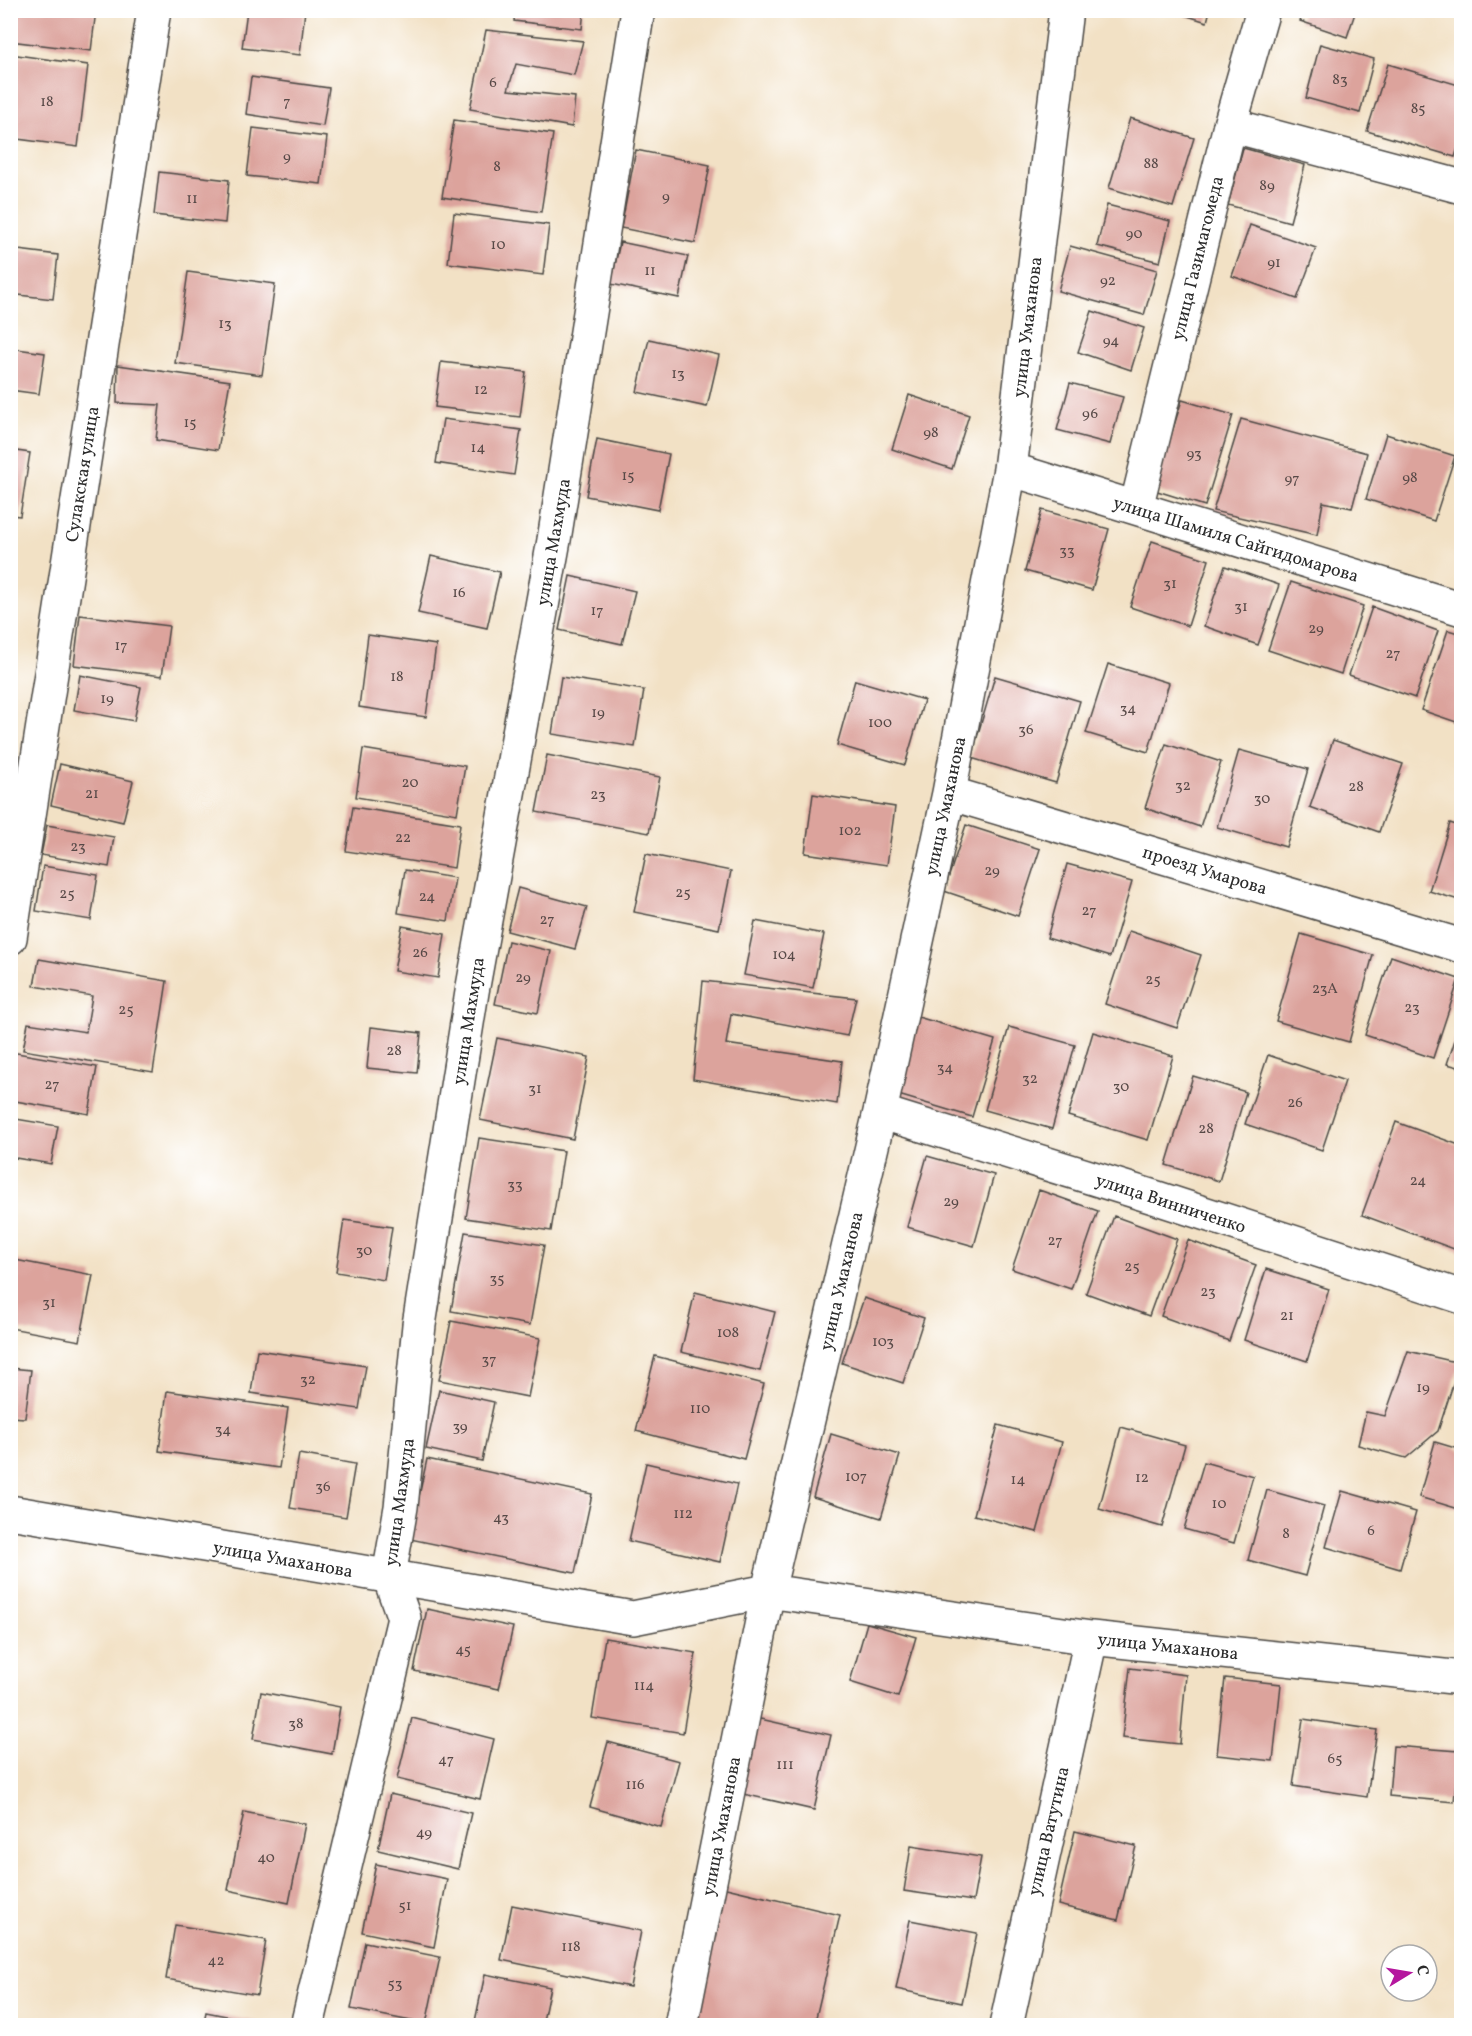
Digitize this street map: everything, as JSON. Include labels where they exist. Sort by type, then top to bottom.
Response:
[{"type":"street","name":"Сулакская улица","points":[[10,938],[153,10]]},
{"type":"street","name":"улица Махмуда","points":[[307,2025],[404,1618],[388,1576],[401,1507],[419,1325],[465,1038],[554,540],[638,10]]},
{"type":"street","name":"улица Умаханова","points":[[681,2025],[768,1591],[880,1112],[949,793],[1010,470],[1066,10]]},
{"type":"street","name":"улица Газимагомеда","points":[[1136,508],[1230,125],[1263,10]]},
{"type":"street","points":[[1230,125],[1461,187]]},
{"type":"street","name":"улица Шамиля Сайгидомарова","points":[[1010,470],[1461,609]]},
{"type":"street","name":"проезд Умарова","points":[[949,793],[1461,946]]},
{"type":"street","name":"улица Винниченко","points":[[880,1112],[1157,1198],[1461,1297]]},
{"type":"street","name":"улица Умаханова","points":[[10,1512],[633,1618],[768,1591],[1091,1638],[1461,1678]]},
{"type":"street","name":"улица Ватутина","points":[[1006,2025],[1091,1638]]},
{"type":"building","points":[[10,10],[96,10],[91,51],[10,41]]},
{"type":"building","points":[[247,10],[305,10],[300,55],[242,48]]},
{"type":"building","points":[[515,10],[584,10],[582,29],[514,21]]},
{"type":"building","points":[[1168,10],[1210,10],[1207,22]]},
{"type":"building","points":[[1303,10],[1356,10],[1347,37],[1300,21]]},
{"type":"building","points":[[486,30],[583,41],[574,75],[516,64],[508,90],[575,97],[572,127],[470,109]]},
{"type":"building","points":[[1320,44],[1374,59],[1360,113],[1306,98]]},
{"type":"building","points":[[10,54],[88,65],[78,147],[10,138]]},
{"type":"building","points":[[1388,64],[1462,86],[1462,136],[1455,157],[1367,131]]},
{"type":"building","points":[[251,77],[329,88],[323,126],[246,114]]},
{"type":"building","points":[[1130,118],[1194,138],[1173,207],[1109,188]]},
{"type":"building","points":[[454,120],[553,134],[541,212],[442,197]]},
{"type":"building","points":[[253,128],[327,137],[321,184],[247,176]]},
{"type":"building","points":[[1243,148],[1305,165],[1290,222],[1228,205]]},
{"type":"building","points":[[636,150],[710,165],[695,243],[621,228]]},
{"type":"building","points":[[159,172],[229,180],[225,223],[154,215]]},
{"type":"building","points":[[1107,205],[1170,221],[1160,262],[1097,246]]},
{"type":"building","points":[[454,213],[549,225],[543,275],[448,263]]},
{"type":"building","points":[[1250,225],[1316,248],[1297,299],[1232,276]]},
{"type":"building","points":[[620,242],[688,256],[679,298],[611,284]]},
{"type":"building","points":[[1070,246],[1157,270],[1144,315],[1058,291]]},
{"type":"building","points":[[10,249],[58,255],[53,299],[10,294]]},
{"type":"building","points":[[188,272],[275,284],[262,375],[175,363]]},
{"type":"building","points":[[1092,311],[1144,328],[1131,370],[1078,352]]},
{"type":"building","points":[[649,339],[719,355],[707,407],[637,392]]},
{"type":"building","points":[[10,348],[45,353],[39,394],[10,390]]},
{"type":"building","points":[[441,362],[526,372],[520,417],[435,407]]},
{"type":"building","points":[[118,365],[230,381],[218,450],[156,440],[160,405],[117,403]]},
{"type":"building","points":[[1070,383],[1123,397],[1110,444],[1057,430]]},
{"type":"building","points":[[909,395],[969,415],[952,469],[892,449]]},
{"type":"building","points":[[1182,400],[1233,415],[1205,506],[1154,490]]},
{"type":"building","points":[[443,419],[521,430],[514,475],[436,463]]},
{"type":"building","points":[[1241,419],[1367,453],[1352,508],[1323,502],[1317,535],[1213,511]]},
{"type":"building","points":[[1386,434],[1455,456],[1434,521],[1366,499]]},
{"type":"building","points":[[597,439],[669,454],[658,510],[586,496]]},
{"type":"building","points":[[10,450],[30,453],[20,516],[10,515]]},
{"type":"building","points":[[1042,510],[1109,529],[1092,590],[1025,571]]},
{"type":"building","points":[[1152,541],[1209,560],[1188,626],[1130,607]]},
{"type":"building","points":[[431,556],[500,572],[487,628],[418,613]]},
{"type":"building","points":[[1225,566],[1279,585],[1258,645],[1204,626]]},
{"type":"building","points":[[570,576],[635,591],[622,644],[559,630]]},
{"type":"building","points":[[1291,582],[1363,606],[1341,674],[1268,650]]},
{"type":"building","points":[[1372,607],[1438,631],[1415,698],[1349,675]]},
{"type":"building","points":[[80,615],[169,626],[162,676],[74,665]]},
{"type":"building","points":[[1448,630],[1462,634],[1462,724],[1421,710]]},
{"type":"building","points":[[368,635],[436,645],[426,717],[359,707]]},
{"type":"building","points":[[1108,664],[1169,683],[1148,752],[1086,733]]},
{"type":"building","points":[[80,675],[141,687],[134,721],[74,710]]},
{"type":"building","points":[[995,676],[1080,701],[1056,783],[971,758]]},
{"type":"building","points":[[561,677],[644,690],[635,747],[552,734]]},
{"type":"building","points":[[855,680],[924,700],[905,765],[837,745]]},
{"type":"building","points":[[1333,740],[1403,764],[1379,832],[1310,807]]},
{"type":"building","points":[[1166,744],[1221,762],[1200,827],[1145,808]]},
{"type":"building","points":[[363,749],[465,766],[457,814],[356,797]]},
{"type":"building","points":[[1239,750],[1308,769],[1286,847],[1217,827]]},
{"type":"building","points":[[547,755],[660,777],[649,833],[536,812]]},
{"type":"building","points":[[60,764],[133,781],[123,822],[51,805]]},
{"type":"building","points":[[813,794],[895,807],[887,865],[805,853]]},
{"type":"building","points":[[353,807],[460,824],[454,868],[346,851]]},
{"type":"building","points":[[1450,823],[1462,827],[1462,901],[1429,891]]},
{"type":"building","points":[[47,825],[114,837],[109,867],[41,855]]},
{"type":"building","points":[[966,825],[1040,849],[1018,916],[944,891]]},
{"type":"building","points":[[646,854],[731,871],[719,929],[634,912]]},
{"type":"building","points":[[1067,864],[1132,882],[1110,957],[1047,938]]},
{"type":"building","points":[[43,866],[98,875],[91,920],[36,911]]},
{"type":"building","points":[[405,870],[455,878],[448,921],[398,913]]},
{"type":"building","points":[[518,888],[587,907],[575,949],[507,931]]},
{"type":"building","points":[[755,921],[824,934],[813,988],[744,975]]},
{"type":"building","points":[[402,926],[445,934],[438,978],[394,971]]},
{"type":"building","points":[[1129,931],[1201,955],[1177,1028],[1105,1004]]},
{"type":"building","points":[[1301,934],[1373,955],[1349,1042],[1276,1021]]},
{"type":"building","points":[[508,941],[551,951],[538,1013],[495,1004]]},
{"type":"building","points":[[1391,956],[1459,979],[1433,1058],[1365,1035]]},
{"type":"building","points":[[39,959],[167,981],[153,1072],[23,1050],[28,1023],[86,1032],[92,996],[34,986]]},
{"type":"building","points":[[703,981],[856,998],[847,1036],[731,1014],[726,1044],[842,1061],[837,1104],[693,1079]]},
{"type":"building","points":[[918,1017],[995,1040],[972,1117],[895,1094]]},
{"type":"building","points":[[1462,1019],[1462,1068],[1447,1064]]},
{"type":"building","points":[[371,1027],[421,1033],[417,1073],[367,1068]]},
{"type":"building","points":[[1009,1027],[1075,1045],[1052,1129],[985,1110]]},
{"type":"building","points":[[1093,1032],[1173,1056],[1148,1140],[1068,1116]]},
{"type":"building","points":[[497,1038],[589,1057],[573,1139],[480,1120]]},
{"type":"building","points":[[11,1052],[97,1067],[89,1114],[10,1100]]},
{"type":"building","points":[[1268,1055],[1345,1081],[1322,1150],[1245,1124]]},
{"type":"building","points":[[1193,1076],[1246,1092],[1219,1181],[1166,1165]]},
{"type":"building","points":[[10,1118],[58,1126],[51,1164],[10,1157]]},
{"type":"building","points":[[1396,1122],[1462,1146],[1462,1252],[1362,1215]]},
{"type":"building","points":[[479,1138],[564,1151],[551,1231],[466,1218]]},
{"type":"building","points":[[927,1156],[994,1175],[974,1246],[907,1227]]},
{"type":"building","points":[[1039,1190],[1098,1211],[1071,1289],[1012,1269]]},
{"type":"building","points":[[1114,1216],[1177,1239],[1149,1316],[1086,1293]]},
{"type":"building","points":[[344,1220],[392,1227],[384,1280],[336,1272]]},
{"type":"building","points":[[465,1232],[544,1245],[530,1325],[451,1311]]},
{"type":"building","points":[[1188,1240],[1256,1265],[1229,1341],[1161,1316]]},
{"type":"building","points":[[10,1259],[93,1275],[80,1341],[10,1328]]},
{"type":"building","points":[[1266,1269],[1329,1289],[1307,1361],[1244,1340]]},
{"type":"building","points":[[695,1292],[775,1312],[760,1371],[681,1352]]},
{"type":"building","points":[[864,1298],[924,1318],[903,1383],[842,1363]]},
{"type":"building","points":[[451,1321],[540,1338],[528,1397],[439,1380]]},
{"type":"building","points":[[257,1350],[366,1366],[359,1409],[251,1393]]},
{"type":"building","points":[[1408,1351],[1460,1363],[1438,1431],[1406,1458],[1358,1445],[1366,1412],[1385,1416]]},
{"type":"building","points":[[655,1356],[764,1384],[744,1459],[636,1431]]},
{"type":"building","points":[[10,1368],[31,1370],[25,1418],[10,1417]]},
{"type":"building","points":[[439,1390],[494,1402],[482,1461],[426,1449]]},
{"type":"building","points":[[167,1391],[288,1408],[279,1468],[159,1451]]},
{"type":"building","points":[[998,1425],[1062,1442],[1037,1532],[974,1515]]},
{"type":"building","points":[[1121,1427],[1185,1445],[1162,1527],[1099,1509]]},
{"type":"building","points":[[831,1434],[900,1455],[881,1518],[813,1497]]},
{"type":"building","points":[[1435,1442],[1462,1450],[1462,1510],[1419,1497]]},
{"type":"building","points":[[299,1454],[355,1464],[346,1517],[290,1508]]},
{"type":"building","points":[[427,1459],[592,1494],[575,1573],[410,1539]]},
{"type":"building","points":[[1204,1462],[1253,1476],[1234,1543],[1184,1529]]},
{"type":"building","points":[[646,1463],[737,1484],[720,1562],[629,1541]]},
{"type":"building","points":[[1267,1490],[1324,1506],[1305,1576],[1248,1560]]},
{"type":"building","points":[[1342,1491],[1416,1512],[1400,1569],[1326,1547]]},
{"type":"building","points":[[427,1609],[513,1627],[499,1689],[414,1671]]},
{"type":"building","points":[[867,1623],[916,1637],[898,1697],[850,1682]]},
{"type":"building","points":[[605,1638],[696,1653],[683,1733],[592,1718]]},
{"type":"building","points":[[1130,1668],[1186,1675],[1180,1744],[1122,1738]]},
{"type":"building","points":[[1225,1678],[1281,1684],[1273,1761],[1217,1755]]},
{"type":"building","points":[[261,1692],[340,1707],[332,1754],[253,1739]]},
{"type":"building","points":[[412,1718],[494,1739],[480,1799],[397,1779]]},
{"type":"building","points":[[756,1718],[831,1735],[814,1810],[739,1793]]},
{"type":"building","points":[[1303,1719],[1377,1730],[1367,1797],[1293,1786]]},
{"type":"building","points":[[608,1742],[679,1761],[661,1827],[590,1807]]},
{"type":"building","points":[[1393,1746],[1459,1751],[1454,1802],[1389,1796]]},
{"type":"building","points":[[390,1794],[471,1813],[458,1869],[378,1850]]},
{"type":"building","points":[[244,1812],[305,1824],[289,1903],[228,1890]]},
{"type":"building","points":[[1075,1831],[1136,1846],[1118,1920],[1058,1905]]},
{"type":"building","points":[[911,1846],[981,1857],[973,1901],[904,1891]]},
{"type":"building","points":[[376,1864],[447,1879],[434,1947],[362,1932]]},
{"type":"building","points":[[722,1887],[840,1915],[814,2026],[690,2026]]},
{"type":"building","points":[[512,1905],[641,1931],[630,1987],[501,1960]]},
{"type":"building","points":[[910,1920],[977,1933],[962,2003],[896,1989]]},
{"type":"building","points":[[175,1925],[266,1940],[257,1995],[166,1979]]},
{"type":"building","points":[[365,1942],[440,1957],[426,2024],[351,2009]]},
{"type":"building","points":[[485,1974],[550,1987],[542,2026],[474,2026]]},
{"type":"building","points":[[206,2012],[267,2024],[267,2026],[203,2026]]}]
